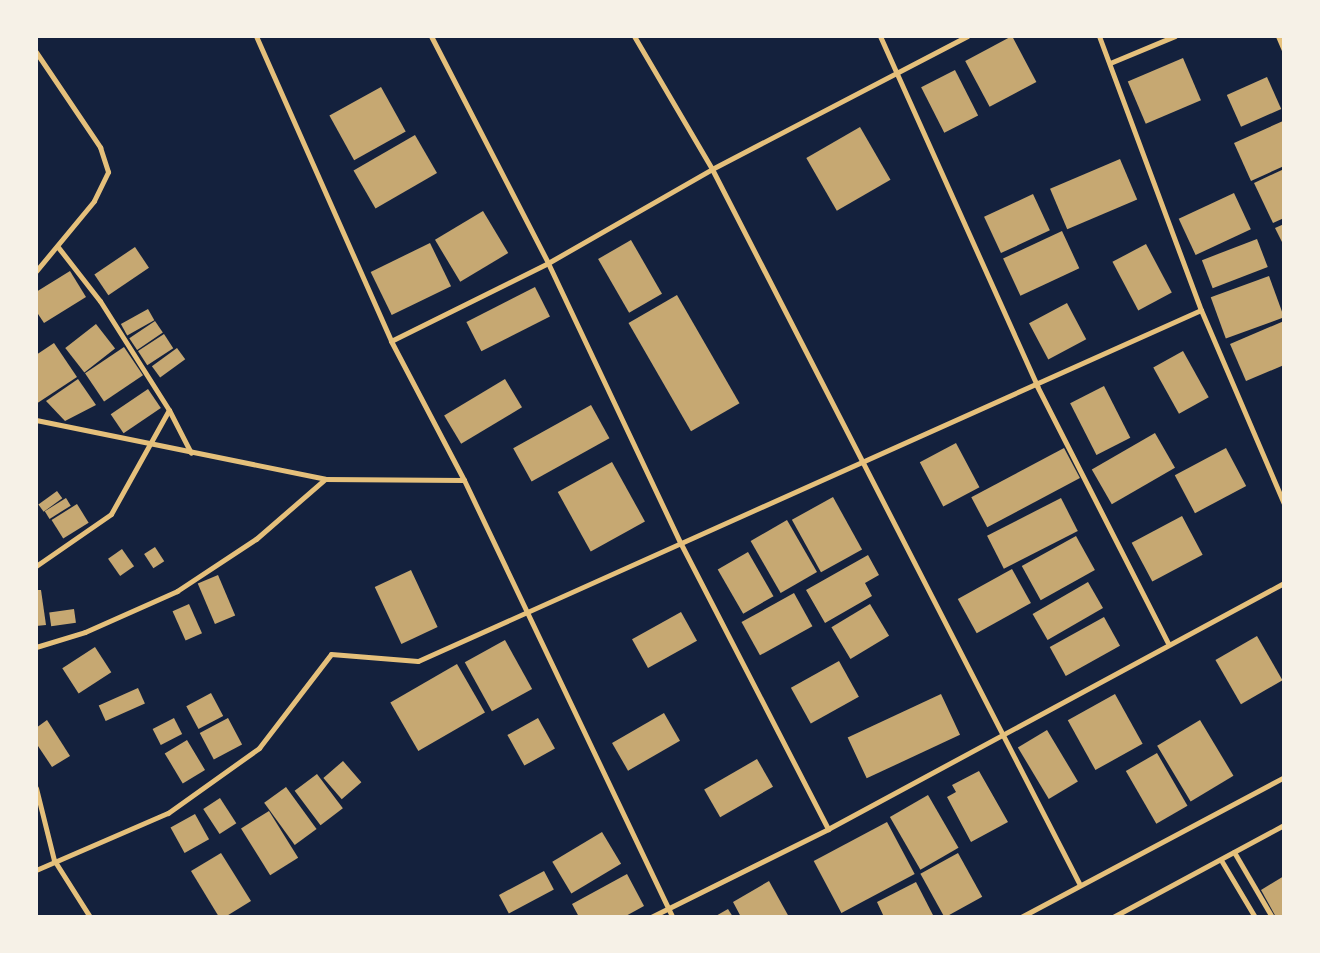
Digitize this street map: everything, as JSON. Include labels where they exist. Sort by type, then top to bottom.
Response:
[{"type":"street","points":[[256,36],[391,341],[464,480],[526,616],[672,917]]},
{"type":"street","points":[[431,36],[548,263],[681,544],[828,829]]},
{"type":"street","points":[[634,36],[712,169],[1079,883]]},
{"type":"street","points":[[880,36],[897,70],[1037,386],[1168,644]]},
{"type":"street","points":[[391,341],[548,263],[712,169],[897,70],[968,36]]},
{"type":"street","points":[[1099,36],[1201,310],[1284,504]]},
{"type":"street","points":[[1110,63],[1176,36]]},
{"type":"street","points":[[1278,36],[1284,50]]},
{"type":"street","points":[[36,52],[100,147],[108,172],[94,202],[36,271]]},
{"type":"street","points":[[58,247],[100,301],[168,410],[191,453]]},
{"type":"street","points":[[36,870],[54,860],[168,813],[259,748],[331,654],[418,661],[526,616],[862,460],[1037,386],[1201,310]]},
{"type":"street","points":[[36,566],[111,514],[147,444],[168,410]]},
{"type":"street","points":[[36,420],[325,479],[464,480]]},
{"type":"street","points":[[36,647],[85,632],[177,591],[256,539],[325,479]]},
{"type":"street","points":[[651,917],[828,829],[1284,582]]},
{"type":"street","points":[[1021,917],[1079,883],[1284,777]]},
{"type":"street","points":[[36,788],[54,860],[90,917]]},
{"type":"street","points":[[1113,917],[1284,825]]},
{"type":"street","points":[[1234,852],[1272,917]]},
{"type":"street","points":[[1221,860],[1255,917]]},
{"type":"building","points":[[1012,36],[1036,82],[990,107],[965,61]]},
{"type":"building","points":[[1183,58],[1201,100],[1146,124],[1128,81]]},
{"type":"building","points":[[955,70],[978,115],[944,133],[921,87]]},
{"type":"building","points":[[1267,77],[1281,109],[1241,127],[1227,95]]},
{"type":"building","points":[[381,87],[406,132],[354,160],[329,116]]},
{"type":"building","points":[[1283,121],[1284,166],[1251,181],[1234,143]]},
{"type":"building","points":[[860,127],[890,180],[837,211],[806,158]]},
{"type":"building","points":[[415,135],[437,173],[376,209],[354,170]]},
{"type":"building","points":[[1120,159],[1137,200],[1067,229],[1050,189]]},
{"type":"building","points":[[1284,169],[1284,218],[1273,223],[1254,183]]},
{"type":"building","points":[[1234,193],[1251,229],[1196,255],[1179,219]]},
{"type":"building","points":[[1033,194],[1050,230],[1001,253],[984,217]]},
{"type":"building","points":[[483,211],[508,253],[460,282],[435,240]]},
{"type":"building","points":[[1284,224],[1284,246],[1275,228]]},
{"type":"building","points":[[1062,231],[1079,268],[1020,296],[1003,258]]},
{"type":"building","points":[[1257,239],[1268,267],[1213,288],[1202,260]]},
{"type":"building","points":[[631,240],[662,294],[629,313],[598,259]]},
{"type":"building","points":[[430,243],[451,286],[392,315],[371,272]]},
{"type":"building","points":[[1146,244],[1172,293],[1138,310],[1112,262]]},
{"type":"building","points":[[135,247],[149,268],[108,295],[94,274]]},
{"type":"building","points":[[70,271],[86,297],[44,323],[36,311],[36,292]]},
{"type":"building","points":[[1269,276],[1284,317],[1226,339],[1211,297]]},
{"type":"building","points":[[535,287],[550,316],[481,351],[466,322]]},
{"type":"building","points":[[677,295],[740,403],[691,431],[629,323]]},
{"type":"building","points":[[1067,303],[1086,339],[1048,359],[1029,323]]},
{"type":"building","points":[[148,309],[154,320],[127,335],[121,324]]},
{"type":"building","points":[[155,321],[163,333],[137,350],[129,338]]},
{"type":"building","points":[[1284,321],[1284,365],[1246,381],[1230,344]]},
{"type":"building","points":[[96,324],[115,348],[84,372],[65,348]]},
{"type":"building","points":[[164,334],[173,348],[147,365],[138,351]]},
{"type":"building","points":[[54,343],[77,377],[36,404],[36,355]]},
{"type":"building","points":[[124,347],[143,375],[104,401],[85,373]]},
{"type":"building","points":[[177,348],[185,359],[160,378],[152,366]]},
{"type":"building","points":[[1183,351],[1209,397],[1179,414],[1153,367]]},
{"type":"building","points":[[78,379],[96,405],[65,421],[46,401]]},
{"type":"building","points":[[505,379],[522,407],[461,444],[444,416]]},
{"type":"building","points":[[1104,386],[1130,438],[1096,455],[1070,403]]},
{"type":"building","points":[[148,389],[161,408],[124,433],[111,414]]},
{"type":"building","points":[[591,405],[609,438],[532,481],[513,448]]},
{"type":"building","points":[[1155,433],[1175,468],[1112,504],[1092,470]]},
{"type":"building","points":[[956,443],[979,487],[943,506],[920,462]]},
{"type":"building","points":[[1064,448],[1080,478],[987,527],[971,497]]},
{"type":"building","points":[[1226,448],[1246,486],[1195,513],[1175,475]]},
{"type":"building","points":[[612,462],[645,521],[591,552],[558,492]]},
{"type":"building","points":[[57,491],[62,498],[44,512],[38,505]]},
{"type":"building","points":[[833,497],[862,549],[821,572],[792,520]]},
{"type":"building","points":[[66,498],[71,506],[50,519],[45,511]]},
{"type":"building","points":[[1061,498],[1078,531],[1004,569],[987,536]]},
{"type":"building","points":[[77,504],[89,523],[63,539],[52,520]]},
{"type":"building","points":[[1182,516],[1203,555],[1152,582],[1132,543]]},
{"type":"building","points":[[787,520],[817,572],[781,593],[751,541]]},
{"type":"building","points":[[1076,536],[1095,570],[1041,600],[1022,566]]},
{"type":"building","points":[[155,547],[164,561],[153,568],[144,554]]},
{"type":"building","points":[[122,549],[134,566],[120,576],[108,559]]},
{"type":"building","points":[[748,552],[774,596],[743,614],[718,570]]},
{"type":"building","points":[[868,555],[879,575],[865,583],[872,596],[825,623],[806,590]]},
{"type":"building","points":[[1012,569],[1031,603],[977,633],[958,599]]},
{"type":"building","points":[[411,570],[438,627],[401,644],[375,587]]},
{"type":"building","points":[[218,575],[235,616],[215,624],[198,584]]},
{"type":"building","points":[[1088,582],[1103,608],[1048,640],[1033,614]]},
{"type":"building","points":[[36,590],[41,590],[46,625],[36,626]]},
{"type":"building","points":[[794,593],[812,626],[760,655],[742,622]]},
{"type":"building","points":[[189,604],[202,633],[186,641],[173,611]]},
{"type":"building","points":[[870,604],[889,636],[850,659],[831,627]]},
{"type":"building","points":[[74,609],[76,623],[51,626],[49,612]]},
{"type":"building","points":[[681,612],[697,641],[648,668],[632,639]]},
{"type":"building","points":[[1104,617],[1120,646],[1066,676],[1050,647]]},
{"type":"building","points":[[1257,636],[1282,680],[1241,704],[1215,660]]},
{"type":"building","points":[[505,640],[532,689],[492,711],[465,662]]},
{"type":"building","points":[[95,647],[111,672],[79,693],[62,668]]},
{"type":"building","points":[[839,661],[859,697],[811,724],[791,688]]},
{"type":"building","points":[[457,664],[485,712],[418,751],[390,702]]},
{"type":"building","points":[[138,688],[145,704],[106,721],[99,705]]},
{"type":"building","points":[[211,693],[223,716],[198,729],[186,706]]},
{"type":"building","points":[[941,694],[960,735],[867,778],[848,738]]},
{"type":"building","points":[[1115,694],[1143,744],[1095,770],[1068,720]]},
{"type":"building","points":[[664,713],[680,741],[628,771],[612,743]]},
{"type":"building","points":[[174,718],[182,734],[161,745],[153,729]]},
{"type":"building","points":[[228,718],[242,744],[214,760],[200,733]]},
{"type":"building","points":[[538,718],[555,749],[524,766],[507,735]]},
{"type":"building","points":[[47,720],[70,756],[52,767],[36,743],[36,728]]},
{"type":"building","points":[[1200,720],[1233,776],[1191,801],[1157,746]]},
{"type":"building","points":[[1047,730],[1078,781],[1049,799],[1018,748]]},
{"type":"building","points":[[187,740],[205,770],[183,783],[165,753]]},
{"type":"building","points":[[1157,753],[1188,806],[1156,824],[1126,771]]},
{"type":"building","points":[[757,759],[773,787],[720,817],[704,790]]},
{"type":"building","points":[[343,761],[361,782],[342,799],[323,778]]},
{"type":"building","points":[[979,771],[1008,822],[971,842],[947,797],[956,792],[952,785]]},
{"type":"building","points":[[317,774],[343,808],[321,825],[295,791]]},
{"type":"building","points":[[286,787],[317,829],[295,845],[264,803]]},
{"type":"building","points":[[928,795],[958,848],[920,870],[890,817]]},
{"type":"building","points":[[220,798],[236,823],[220,834],[203,809]]},
{"type":"building","points":[[269,811],[298,858],[270,875],[241,828]]},
{"type":"building","points":[[195,814],[209,839],[185,853],[171,828]]},
{"type":"building","points":[[887,822],[915,874],[841,913],[814,861]]},
{"type":"building","points":[[602,832],[621,864],[571,894],[552,862]]},
{"type":"building","points":[[221,853],[251,901],[225,917],[219,917],[191,871]]},
{"type":"building","points":[[958,853],[982,897],[944,917],[920,874]]},
{"type":"building","points":[[544,871],[554,890],[509,913],[499,895]]},
{"type":"building","points":[[627,874],[644,906],[624,917],[579,917],[572,904]]},
{"type":"building","points":[[1284,876],[1284,917],[1276,917],[1261,890]]},
{"type":"building","points":[[769,881],[789,917],[741,917],[733,902]]},
{"type":"building","points":[[916,882],[934,917],[884,917],[877,902]]},
{"type":"building","points":[[728,909],[733,917],[714,917]]}]
